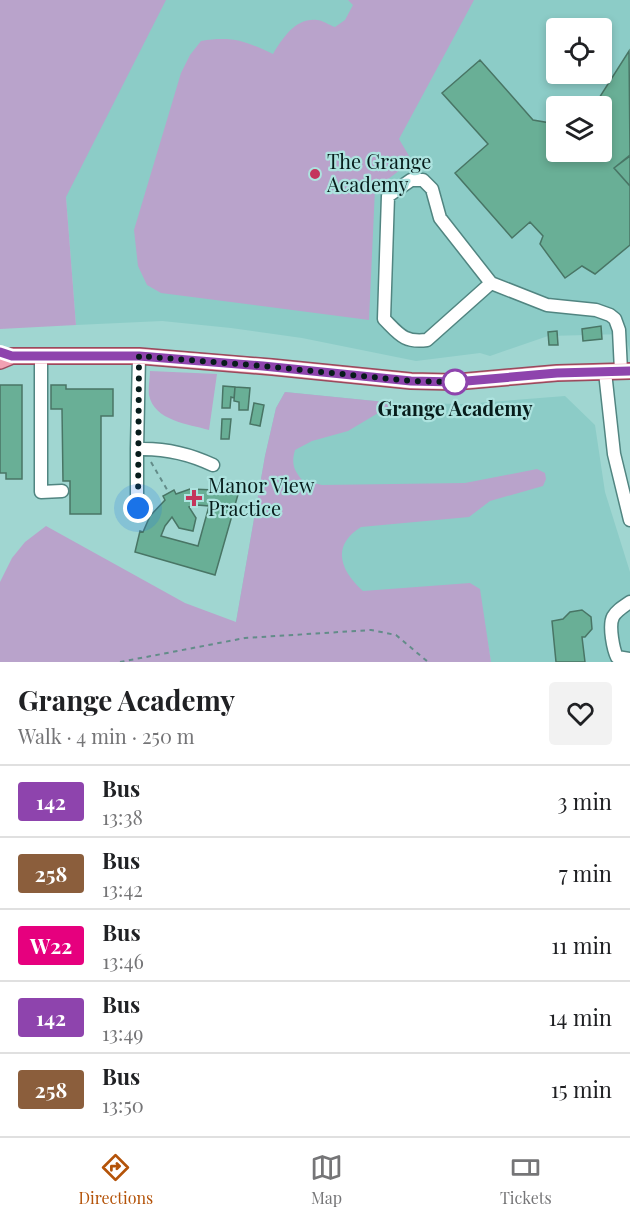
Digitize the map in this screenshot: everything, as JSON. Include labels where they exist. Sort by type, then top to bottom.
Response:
[{"type":"main road","points":[[4,356],[139,356],[411,381],[455,382],[557,373],[626,371]]},
{"type":"street","points":[[491,283],[427,340],[405,339],[384,319],[388,196],[411,180],[423,180],[432,189],[440,218],[491,283],[547,305],[596,310],[610,315],[615,319],[619,330],[626,371]]},
{"type":"street","points":[[41,356],[41,492],[62,491]]},
{"type":"street","points":[[139,356],[137,499],[140,514]]},
{"type":"street","points":[[605,372],[614,454],[630,520]]},
{"type":"street","points":[[137,449],[150,448],[195,457],[213,465]]},
{"type":"street","points":[[630,602],[616,611],[610,624],[614,652],[617,657],[630,659]]},
{"type":"path","points":[[151,455],[151,462],[169,493]]},
{"type":"path","points":[[120,662],[245,638],[371,630],[396,635],[428,662]]},
{"type":"shaded area","name":"The Grange Academy","points":[[0,0],[630,0],[630,352],[625,334],[548,336],[490,356],[480,353],[416,361],[302,338],[231,328],[162,321],[76,325],[66,197]]},
{"type":"shaded area","points":[[0,0],[166,0],[66,197],[76,325],[0,329]]},
{"type":"shaded area","points":[[348,0],[474,0],[399,139],[412,161],[375,189],[369,320],[161,293],[147,285],[138,266],[134,230],[181,73],[190,55],[201,41],[222,39],[246,43],[273,54],[290,30],[302,22],[319,20],[335,27],[345,20],[353,5]]},
{"type":"shaded area","points":[[150,371],[217,374],[209,430],[173,420],[158,411],[149,395]]},
{"type":"shaded area","points":[[285,392],[395,403],[466,404],[565,396],[595,425],[605,492],[630,572],[630,662],[491,662],[481,603],[236,622],[265,456],[276,408]]},
{"type":"shaded area","points":[[285,392],[395,403],[348,431],[312,441],[295,450],[294,466],[302,480],[322,485],[465,483],[537,469],[545,473],[546,479],[543,486],[490,501],[469,517],[361,527],[345,542],[342,550],[344,567],[363,591],[470,583],[480,589],[491,662],[0,662],[0,582],[12,558],[25,542],[46,526],[185,603],[236,622],[265,456],[276,408]]},
{"type":"building","points":[[629,51],[630,155],[614,168],[630,186],[630,245],[595,274],[582,266],[565,278],[540,244],[543,236],[530,222],[512,238],[455,173],[488,144],[442,93],[480,60],[533,120],[546,122],[546,162],[612,162],[612,96],[600,96],[608,84],[612,84],[612,78]]},
{"type":"building","points":[[630,156],[630,186],[614,168]]},
{"type":"building","points":[[601,326],[602,339],[583,341],[582,329]]},
{"type":"building","points":[[557,331],[558,345],[549,345],[548,332]]},
{"type":"building","points":[[0,385],[22,385],[22,479],[6,479],[6,473],[0,473]]},
{"type":"building","points":[[51,385],[66,385],[66,389],[113,389],[113,416],[101,416],[101,514],[70,514],[70,481],[63,481],[62,409],[51,409]]},
{"type":"building","points":[[223,386],[235,387],[230,408],[222,408]]},
{"type":"building","points":[[235,387],[250,388],[248,410],[239,410],[239,402],[234,401]]},
{"type":"building","points":[[254,403],[264,405],[260,426],[250,424]]},
{"type":"building","points":[[222,419],[231,419],[229,439],[221,439]]},
{"type":"building","points":[[216,486],[239,491],[215,575],[135,552],[140,531],[143,532],[150,516],[165,500],[163,496],[174,490],[176,494],[190,489],[215,490]],"holes":[[[209,506],[198,546],[161,536],[172,517],[179,528],[193,531],[196,518],[189,507]]]},
{"type":"building","points":[[582,610],[591,617],[592,629],[585,637],[582,637],[585,662],[556,662],[552,621],[563,619],[570,612]]},
{"type":"bus line","name":"142","points":[[0,352],[12,356],[139,356],[411,381],[455,382],[557,373],[630,371]]},
{"type":"place","name":"The Grange Academy","points":[[315,174]]},
{"type":"place","name":"Grange Academy","points":[[455,382]]},
{"type":"place","name":"Manor View Practice","points":[[194,498]]},
{"type":"route","points":[[138,508],[139,356],[411,381],[455,382]]}]
